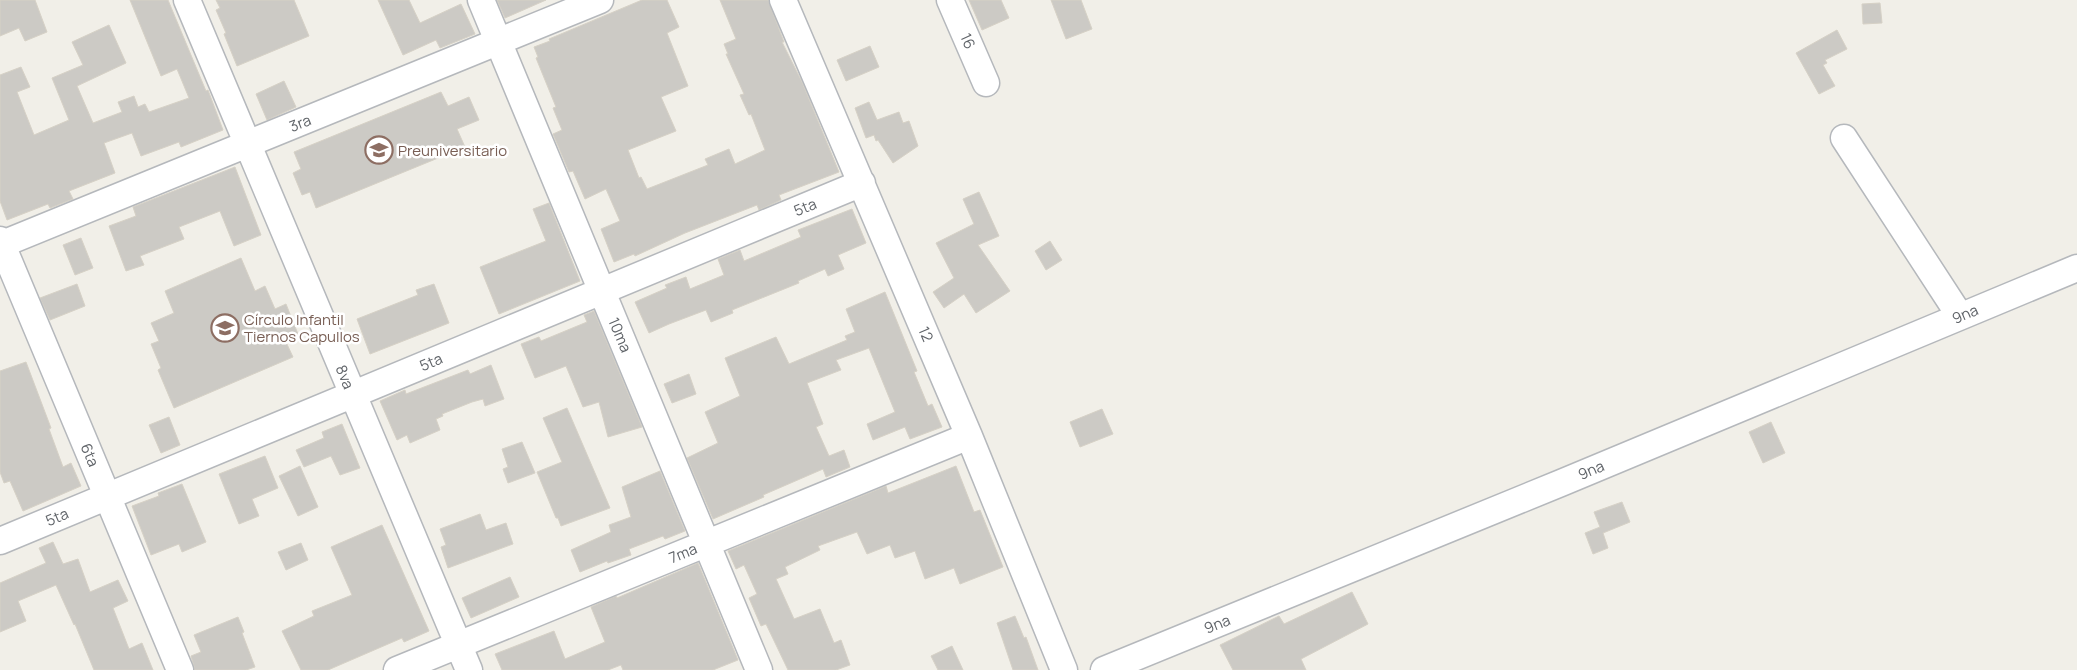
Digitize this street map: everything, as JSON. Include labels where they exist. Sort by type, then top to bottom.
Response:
[{"type":"street","name":"8va","points":[[187,0],[469,670]]},
{"type":"street","name":"10ma","points":[[481,0],[759,670]]},
{"type":"street","name":"3ra","points":[[1,243],[600,0]]},
{"type":"street","name":"12","points":[[783,0],[969,436],[1064,670]]},
{"type":"street","name":"16","points":[[950,0],[986,83]]},
{"type":"street","points":[[1844,138],[1960,316]]},
{"type":"street","name":"5ta","points":[[0,541],[862,183]]},
{"type":"street","name":"6ta","points":[[1,243],[180,670]]},
{"type":"street","name":"9na","points":[[1104,670],[1561,483],[2077,268]]},
{"type":"street","name":"7ma","points":[[397,670],[969,436]]},
{"type":"building","points":[[0,0],[35,0],[47,32],[25,41],[19,28],[0,36]]},
{"type":"building","points":[[130,0],[168,0],[206,91],[208,90],[223,130],[181,147],[179,142],[141,156],[132,133],[104,143],[115,173],[69,191],[73,199],[50,208],[48,204],[7,220],[0,201],[0,75],[21,67],[30,87],[17,92],[34,135],[69,120],[52,78],[83,65],[72,42],[109,25],[126,63],[77,86],[93,123],[122,112],[118,102],[134,96],[138,107],[145,104],[149,112],[189,98],[177,69],[161,76]]},
{"type":"building","points":[[216,0],[294,0],[309,36],[237,66],[216,10],[220,8]]},
{"type":"building","points":[[378,0],[409,0],[420,23],[461,4],[475,34],[440,48],[436,40],[403,55]]},
{"type":"building","points":[[497,0],[546,0],[505,18]]},
{"type":"building","points":[[642,0],[667,0],[679,27],[667,33],[688,86],[661,97],[676,131],[628,150],[639,178],[641,177],[647,189],[708,165],[705,159],[729,149],[735,164],[765,150],[751,114],[749,115],[740,95],[744,94],[726,54],[728,54],[724,44],[736,39],[720,0],[768,0],[784,42],[782,42],[802,82],[839,172],[779,195],[781,200],[759,210],[757,205],[685,233],[635,256],[634,254],[614,262],[601,229],[620,221],[606,189],[585,199],[573,171],[569,172],[553,134],[562,130],[553,108],[556,107],[536,58],[538,57],[534,47]]},
{"type":"building","points":[[969,0],[1001,0],[1009,18],[982,30]]},
{"type":"building","points":[[1051,0],[1081,0],[1092,29],[1066,39]]},
{"type":"building","points":[[1880,3],[1882,23],[1863,24],[1862,4]]},
{"type":"building","points":[[1837,30],[1847,49],[1825,60],[1827,63],[1823,65],[1835,86],[1819,94],[1796,53]]},
{"type":"building","points":[[870,46],[879,67],[846,81],[837,60]]},
{"type":"building","points":[[284,81],[296,107],[267,120],[256,94]]},
{"type":"building","name":"Preuniversitario","points":[[441,92],[448,106],[469,97],[479,120],[457,129],[465,147],[316,208],[310,192],[302,195],[293,173],[301,169],[294,152]]},
{"type":"building","points":[[869,102],[877,120],[899,112],[903,123],[909,121],[918,146],[893,163],[878,140],[876,141],[874,135],[866,138],[855,108]]},
{"type":"building","points":[[235,167],[261,235],[234,246],[220,211],[179,227],[184,239],[140,256],[144,265],[126,271],[109,226],[136,216],[133,207]]},
{"type":"building","points":[[979,192],[999,236],[978,245],[1010,291],[976,313],[964,294],[944,308],[933,292],[954,278],[936,243],[974,224],[963,199]]},
{"type":"building","points":[[549,203],[580,281],[499,314],[480,267],[546,241],[533,209]]},
{"type":"building","points":[[852,209],[866,243],[838,255],[844,269],[828,276],[825,269],[798,281],[799,283],[732,310],[733,313],[711,322],[706,310],[649,333],[635,302],[667,288],[665,285],[686,277],[690,289],[724,275],[718,259],[740,250],[744,261],[801,237],[798,230]]},
{"type":"building","points":[[81,238],[93,268],[75,275],[63,245]]},
{"type":"building","points":[[1050,241],[1062,260],[1046,270],[1035,251]]},
{"type":"building","name":"Círculo Infantil Tiernos Capullos","points":[[241,258],[255,291],[265,286],[275,309],[286,304],[298,334],[285,340],[293,357],[174,408],[158,370],[161,368],[151,344],[159,341],[151,323],[174,313],[165,291]]},
{"type":"building","points":[[77,284],[85,306],[50,320],[40,298]]},
{"type":"building","points":[[434,284],[449,323],[370,354],[357,319],[418,295],[416,290]]},
{"type":"building","points":[[885,292],[917,371],[914,372],[928,406],[932,404],[942,427],[910,439],[905,427],[873,440],[867,424],[895,412],[869,348],[836,360],[841,370],[807,383],[823,424],[816,427],[829,456],[844,450],[850,467],[826,477],[823,469],[713,519],[687,458],[718,443],[705,412],[740,396],[725,358],[776,337],[789,364],[847,340],[845,336],[855,332],[846,309]]},
{"type":"building","points":[[594,311],[642,427],[608,437],[599,402],[583,407],[566,366],[535,378],[521,344],[539,337],[541,341],[587,322],[584,315]]},
{"type":"building","points":[[26,362],[51,428],[49,429],[63,467],[71,463],[81,486],[23,511],[10,481],[4,483],[0,472],[0,371]]},
{"type":"building","points":[[491,365],[504,399],[485,406],[483,399],[472,402],[442,414],[443,416],[436,419],[440,430],[410,443],[407,435],[397,440],[380,401],[405,390],[406,394],[468,370],[470,374]]},
{"type":"building","points":[[689,374],[696,394],[672,403],[664,384]]},
{"type":"building","points":[[567,408],[610,508],[561,526],[537,472],[562,462],[543,418]]},
{"type":"building","points":[[1102,409],[1113,434],[1080,447],[1070,422]]},
{"type":"building","points":[[169,417],[180,445],[161,453],[149,425]]},
{"type":"building","points":[[1771,422],[1785,453],[1763,463],[1749,432]]},
{"type":"building","points":[[342,424],[360,468],[340,475],[331,456],[304,467],[296,450],[324,438],[322,432]]},
{"type":"building","points":[[522,442],[535,473],[508,483],[503,469],[508,467],[502,449]]},
{"type":"building","points":[[265,456],[278,488],[252,499],[259,516],[239,524],[219,474]]},
{"type":"building","points":[[300,466],[318,507],[298,516],[279,476]]},
{"type":"building","points":[[956,466],[974,512],[980,510],[1003,567],[960,584],[954,568],[925,579],[915,551],[895,558],[890,545],[867,554],[857,532],[818,546],[820,550],[785,567],[788,574],[776,579],[794,619],[820,609],[834,643],[841,640],[850,665],[836,670],[788,670],[766,624],[761,626],[749,598],[757,594],[744,565],[736,569],[728,551],[886,486],[888,493]]},
{"type":"building","points":[[660,471],[685,531],[665,539],[663,536],[629,549],[631,555],[608,563],[607,561],[580,572],[571,550],[611,532],[609,525],[631,517],[622,487]]},
{"type":"building","points":[[182,484],[206,542],[182,552],[179,544],[151,555],[132,506],[159,496],[158,493]]},
{"type":"building","points":[[1622,502],[1630,522],[1603,533],[1608,548],[1593,554],[1585,533],[1600,527],[1594,512]]},
{"type":"building","points":[[480,514],[486,530],[506,523],[513,544],[448,568],[441,547],[446,545],[440,529]]},
{"type":"building","points":[[382,525],[429,631],[404,642],[402,638],[328,670],[301,670],[282,631],[314,616],[312,611],[352,595],[331,547]]},
{"type":"building","points":[[53,542],[63,564],[78,559],[90,592],[118,580],[128,601],[113,608],[129,649],[142,643],[153,670],[94,670],[56,585],[18,601],[26,621],[0,632],[0,583],[46,563],[39,548]]},
{"type":"building","points":[[301,543],[308,560],[286,570],[278,552]]},
{"type":"building","points":[[698,563],[738,660],[713,670],[623,670],[621,665],[608,670],[502,670],[495,654],[554,631],[565,659],[605,642],[591,607],[616,596],[617,598]]},
{"type":"building","points":[[510,577],[519,597],[471,618],[462,598]]},
{"type":"building","points":[[1352,592],[1368,624],[1301,659],[1306,670],[1233,670],[1220,645],[1279,616],[1284,624]]},
{"type":"building","points":[[1015,616],[1024,638],[1026,637],[1038,670],[1013,670],[997,623]]},
{"type":"building","points":[[238,617],[255,667],[246,670],[195,670],[191,656],[201,652],[194,635]]},
{"type":"building","points":[[952,646],[963,670],[938,670],[931,656]]},
{"type":"place","name":"Preuniversitario","points":[[379,150]]},
{"type":"place","name":"Círculo Infantil Tiernos Capullos","points":[[225,328]]}]
